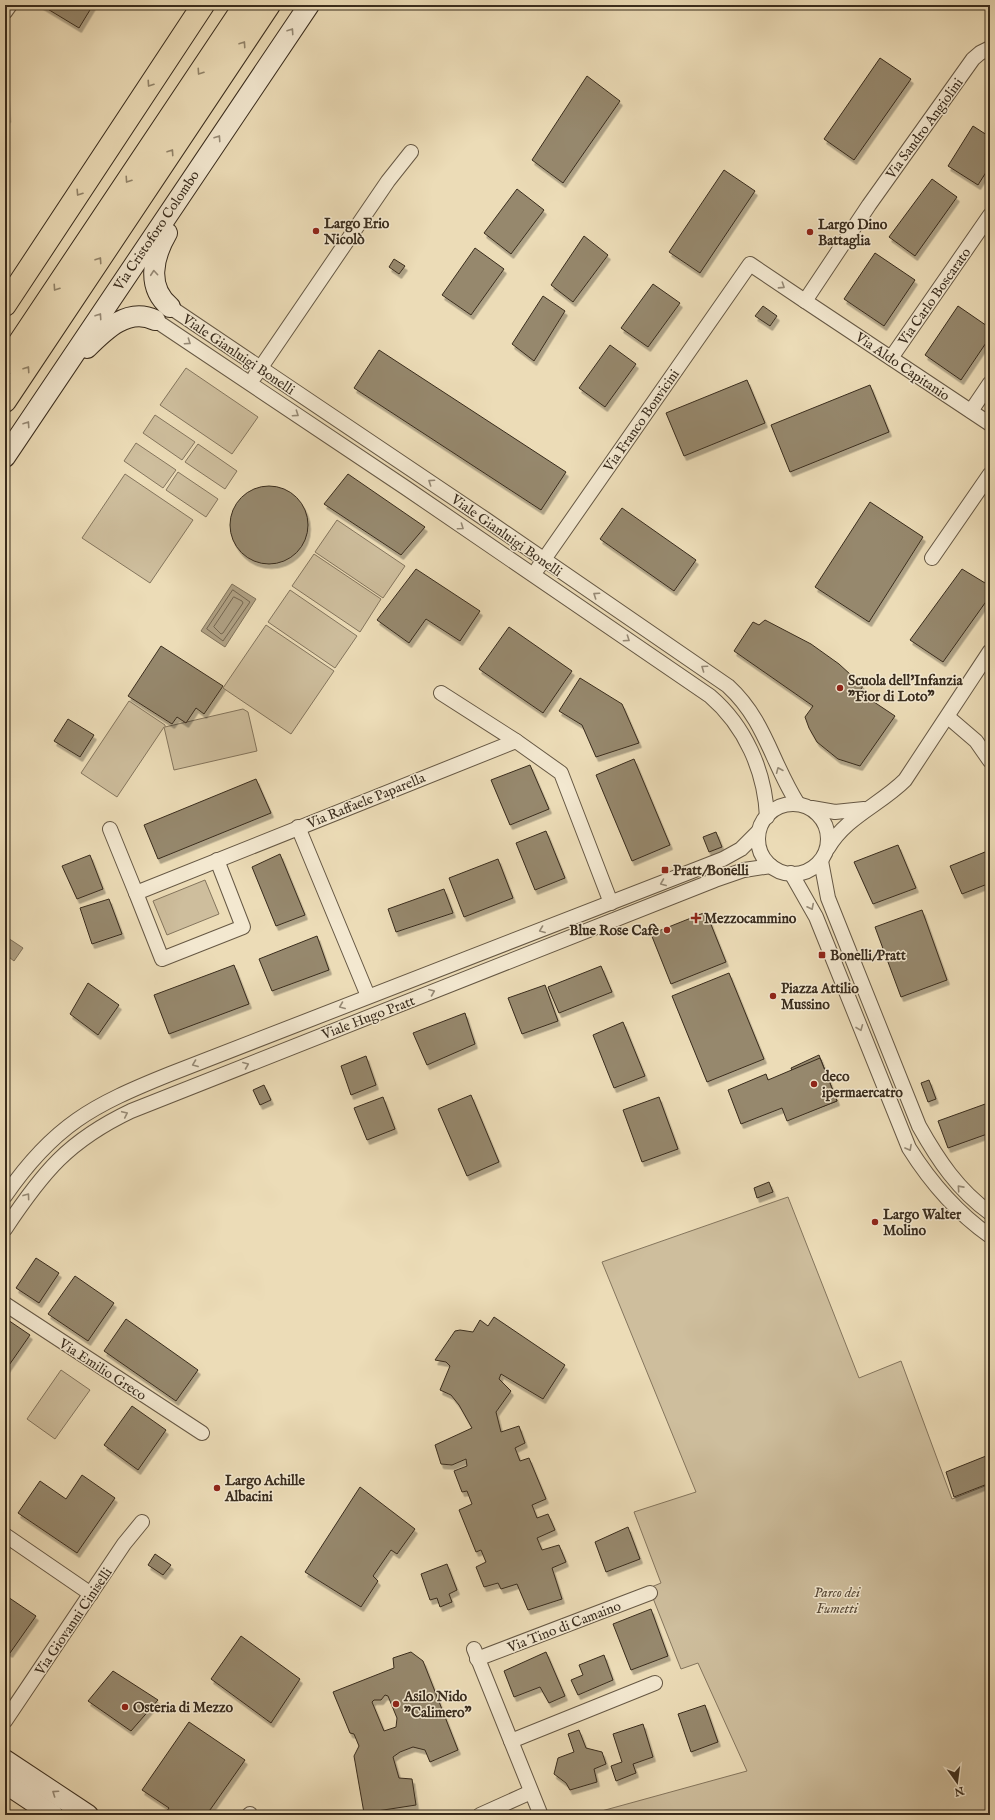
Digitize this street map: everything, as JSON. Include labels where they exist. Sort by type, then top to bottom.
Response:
[{"type":"main road","points":[[5,305],[203,5]]},
{"type":"main road","points":[[5,364],[245,5]]},
{"type":"main road","points":[[5,401],[269,5]]},
{"type":"main road","name":"Via Cristoforo Colombo","points":[[5,456],[308,5]]},
{"type":"main road","points":[[170,307],[163,300],[158,291],[154,275],[154,260],[160,245],[196,184],[205,158]]},
{"type":"main road","points":[[60,374],[105,330],[114,324],[134,317],[145,317],[156,320]]},
{"type":"main road","points":[[5,1760],[88,1815]]},
{"type":"main road","points":[[5,1783],[53,1815]]},
{"type":"street","points":[[5,12],[10,5]]},
{"type":"street","name":"Via Sandro Angiolini","points":[[811,304],[863,214],[973,60],[980,53],[990,48]]},
{"type":"street","points":[[250,384],[388,181],[411,152]]},
{"type":"street","name":"Via Carlo Boscarato","points":[[891,358],[990,215]]},
{"type":"street","name":"Via Franco Bonvicini","points":[[532,576],[750,264],[811,304]]},
{"type":"street","name":"Via Aldo Capitanio","points":[[811,304],[990,424]]},
{"type":"street","name":"Viale Gianluigi Bonelli","points":[[170,307],[260,369],[403,463],[543,561],[686,655],[733,690],[762,728],[783,779],[803,806]]},
{"type":"street","name":"Viale Gianluigi Bonelli","points":[[156,320],[406,488],[532,576],[694,684],[723,708],[734,720],[750,747],[764,788],[767,817]]},
{"type":"street","points":[[971,411],[990,383]]},
{"type":"street","points":[[932,558],[990,474]]},
{"type":"street","points":[[870,808],[835,812],[803,806],[782,807],[767,817],[758,832],[761,854],[771,866],[791,873],[808,870],[824,855],[843,827],[889,796],[905,780],[948,717],[990,651]]},
{"type":"street","points":[[441,693],[516,741],[561,773],[611,903]]},
{"type":"street","points":[[948,717],[976,741],[990,762]]},
{"type":"street","name":"Via Raffaele Paparella","points":[[136,893],[516,741]]},
{"type":"street","points":[[803,806],[818,814],[824,823],[828,834],[824,855],[828,898],[919,1126],[935,1154],[957,1184],[969,1197],[990,1213]]},
{"type":"street","points":[[298,827],[368,996]]},
{"type":"street","points":[[110,829],[162,959],[243,927],[217,860]]},
{"type":"street","name":"Viale Hugo Pratt","points":[[5,1196],[20,1173],[44,1146],[86,1113],[107,1100],[368,996],[611,903],[734,853],[758,832]]},
{"type":"street","name":"Viale Hugo Pratt","points":[[5,1229],[42,1176],[59,1158],[98,1127],[131,1111],[725,876],[744,870],[771,866]]},
{"type":"street","points":[[791,873],[816,916],[909,1148],[944,1197],[959,1212],[990,1236]]},
{"type":"street","name":"Via Emilio Greco","points":[[5,1304],[202,1433]]},
{"type":"street","name":"Via Giovanni Ciniselli","points":[[5,1721],[124,1544],[142,1522]]},
{"type":"street","points":[[5,1535],[91,1594]]},
{"type":"street","name":"Via Tino di Camaino","points":[[540,1813],[476,1654],[650,1593]]},
{"type":"street","points":[[511,1741],[655,1683]]},
{"type":"street","points":[[480,1815],[531,1792]]},
{"type":"green space","points":[[186,368],[258,417],[232,454],[160,405]]},
{"type":"green space","points":[[155,415],[195,442],[182,460],[143,433]]},
{"type":"green space","points":[[136,443],[176,470],[163,488],[124,461]]},
{"type":"green space","points":[[198,444],[237,471],[225,489],[185,462]]},
{"type":"green space","points":[[178,472],[218,499],[206,517],[166,490]]},
{"type":"green space","points":[[125,474],[193,520],[150,583],[82,538]]},
{"type":"green space","points":[[337,520],[405,566],[383,598],[315,552]]},
{"type":"green space","points":[[314,554],[381,599],[360,632],[292,586]]},
{"type":"green space","points":[[290,590],[357,636],[335,668],[268,622]]},
{"type":"green space","points":[[266,625],[334,671],[291,734],[223,688]]},
{"type":"green space","points":[[129,701],[165,725],[165,727],[243,709],[248,712],[257,751],[174,770],[164,727],[117,797],[81,773]]},
{"type":"green space","points":[[205,880],[219,914],[167,935],[153,901]]},
{"type":"green space","name":"Parco dei Fumetti","points":[[788,1197],[859,1378],[901,1361],[952,1499],[990,1484],[990,1815],[587,1815],[747,1771],[698,1663],[681,1669],[649,1588],[661,1583],[634,1512],[696,1492],[602,1262]]},
{"type":"green space","points":[[61,1370],[90,1390],[55,1439],[27,1419]]},
{"type":"water","points":[[232,584],[256,599],[225,647],[201,631]]},
{"type":"water","points":[[5,936],[23,948],[14,961],[5,954]]},
{"type":"building","points":[[41,5],[93,5],[79,28]]},
{"type":"building","points":[[880,58],[911,79],[854,160],[824,139]]},
{"type":"building","points":[[587,76],[620,101],[563,183],[532,160]]},
{"type":"building","points":[[6,88],[8,118],[5,118]]},
{"type":"building","points":[[973,126],[990,137],[990,166],[978,185],[948,166]]},
{"type":"building","points":[[724,170],[755,191],[700,273],[669,252]]},
{"type":"building","points":[[932,179],[957,197],[915,256],[889,237]]},
{"type":"building","points":[[517,189],[544,210],[511,254],[484,233]]},
{"type":"building","points":[[584,236],[608,255],[573,302],[551,285]]},
{"type":"building","points":[[475,248],[504,269],[471,315],[442,295]]},
{"type":"building","points":[[875,253],[915,280],[884,326],[844,299]]},
{"type":"building","points":[[394,259],[405,266],[399,274],[389,267]]},
{"type":"building","points":[[653,284],[680,303],[648,347],[621,328]]},
{"type":"building","points":[[543,296],[565,311],[534,361],[512,344]]},
{"type":"building","points":[[763,306],[777,316],[770,326],[755,316]]},
{"type":"building","points":[[958,306],[990,328],[990,337],[961,380],[925,355]]},
{"type":"building","points":[[610,345],[636,364],[605,407],[579,388]]},
{"type":"building","points":[[379,350],[566,472],[541,510],[354,388]]},
{"type":"building","points":[[747,380],[765,423],[684,456],[666,413]]},
{"type":"building","points":[[870,385],[889,432],[790,472],[771,425]]},
{"type":"building","points":[[348,474],[425,527],[401,555],[324,504]]},
{"type":"building","points":[[269,486],[284,489],[297,497],[305,510],[308,525],[305,540],[297,553],[284,561],[269,564],[254,561],[241,553],[233,540],[230,525],[233,510],[241,497],[254,489]]},
{"type":"building","points":[[870,502],[923,537],[869,622],[815,587]]},
{"type":"building","points":[[622,508],[696,560],[674,591],[600,539]]},
{"type":"building","points":[[416,569],[480,611],[460,641],[426,619],[409,643],[377,620]]},
{"type":"building","points":[[962,569],[990,586],[990,596],[943,662],[910,640]]},
{"type":"building","points":[[765,620],[811,644],[839,664],[863,686],[859,692],[895,716],[860,766],[838,759],[817,742],[805,717],[813,706],[734,651],[753,622],[759,625]]},
{"type":"building","points":[[509,627],[572,671],[543,713],[479,669]]},
{"type":"building","points":[[161,646],[223,686],[204,714],[196,708],[186,723],[177,717],[172,724],[128,696]]},
{"type":"building","points":[[580,678],[622,704],[639,743],[596,757],[582,725],[559,711]]},
{"type":"building","points":[[68,719],[94,735],[80,757],[54,741]]},
{"type":"building","points":[[634,759],[670,845],[632,861],[596,775]]},
{"type":"building","points":[[530,765],[549,809],[510,825],[491,780]]},
{"type":"building","points":[[256,779],[271,813],[158,859],[144,825]]},
{"type":"building","points":[[546,831],[565,878],[535,890],[516,843]]},
{"type":"building","points":[[716,832],[722,847],[709,852],[703,837]]},
{"type":"building","points":[[898,845],[916,888],[873,904],[854,862]]},
{"type":"building","points":[[990,850],[990,883],[962,894],[950,866]]},
{"type":"building","points":[[280,854],[305,915],[276,926],[252,867]]},
{"type":"building","points":[[90,855],[103,889],[77,899],[62,866]]},
{"type":"building","points":[[498,859],[513,898],[464,917],[449,878]]},
{"type":"building","points":[[444,889],[453,913],[396,932],[388,909]]},
{"type":"building","points":[[109,899],[122,934],[92,944],[80,908]]},
{"type":"building","points":[[922,910],[947,980],[901,997],[875,927]]},
{"type":"building","points":[[706,912],[726,962],[671,984],[651,934]]},
{"type":"building","points":[[317,936],[329,970],[272,991],[259,959]]},
{"type":"building","points":[[234,965],[249,1004],[169,1034],[154,995]]},
{"type":"building","points":[[601,966],[612,992],[559,1013],[548,987]]},
{"type":"building","points":[[729,973],[764,1059],[707,1082],[672,996]]},
{"type":"building","points":[[88,983],[119,1005],[98,1035],[70,1014]]},
{"type":"building","points":[[545,985],[558,1021],[522,1034],[508,998]]},
{"type":"building","points":[[465,1013],[475,1044],[427,1065],[413,1033]]},
{"type":"building","points":[[623,1022],[645,1076],[614,1088],[593,1035]]},
{"type":"building","name":"deco ipermaercatro","points":[[819,1055],[837,1101],[808,1112],[791,1068]]},
{"type":"building","points":[[366,1056],[376,1085],[351,1095],[341,1066]]},
{"type":"building","points":[[820,1058],[837,1101],[787,1121],[782,1108],[741,1124],[728,1090],[766,1074],[768,1080]]},
{"type":"building","points":[[929,1080],[936,1099],[928,1102],[921,1083]]},
{"type":"building","points":[[264,1085],[271,1100],[260,1105],[253,1090]]},
{"type":"building","points":[[471,1095],[499,1162],[467,1176],[438,1109]]},
{"type":"building","points":[[383,1097],[395,1129],[367,1140],[354,1108]]},
{"type":"building","points":[[659,1097],[678,1149],[642,1162],[623,1110]]},
{"type":"building","points":[[988,1103],[990,1109],[990,1133],[948,1148],[938,1121]]},
{"type":"building","points":[[769,1182],[773,1192],[757,1198],[754,1188]]},
{"type":"building","points":[[36,1258],[59,1273],[39,1303],[16,1288]]},
{"type":"building","points":[[75,1276],[114,1303],[88,1341],[48,1314]]},
{"type":"building","points":[[494,1317],[565,1365],[543,1399],[501,1374],[499,1379],[511,1391],[496,1412],[501,1432],[519,1426],[525,1443],[515,1448],[520,1461],[529,1458],[546,1499],[532,1505],[537,1518],[548,1514],[555,1530],[537,1538],[542,1550],[559,1545],[566,1562],[552,1568],[562,1599],[528,1610],[517,1584],[501,1589],[498,1583],[484,1587],[476,1567],[486,1562],[481,1550],[476,1552],[459,1510],[472,1504],[467,1491],[462,1492],[454,1471],[467,1466],[466,1459],[452,1465],[441,1464],[435,1445],[472,1428],[459,1405],[451,1395],[440,1390],[450,1366],[446,1362],[435,1360],[455,1331],[460,1330],[473,1332],[480,1320],[488,1326]]},
{"type":"building","points":[[5,1318],[30,1335],[5,1371]]},
{"type":"building","points":[[126,1319],[198,1370],[176,1401],[104,1351]]},
{"type":"building","points":[[132,1406],[166,1430],[138,1470],[104,1445]]},
{"type":"building","points":[[986,1456],[990,1466],[990,1483],[954,1497],[946,1472]]},
{"type":"building","points":[[82,1475],[115,1498],[77,1553],[18,1513],[40,1481],[66,1499]]},
{"type":"building","points":[[360,1487],[415,1529],[397,1554],[391,1550],[373,1576],[378,1581],[361,1607],[305,1572]]},
{"type":"building","points":[[628,1527],[640,1559],[606,1572],[595,1542]]},
{"type":"building","points":[[155,1554],[171,1565],[163,1575],[148,1565]]},
{"type":"building","points":[[447,1564],[457,1590],[449,1594],[452,1602],[440,1607],[437,1598],[430,1600],[421,1574]]},
{"type":"building","points":[[5,1595],[36,1616],[10,1653],[5,1650]]},
{"type":"building","points":[[651,1609],[668,1656],[631,1670],[613,1624]]},
{"type":"building","points":[[241,1636],[300,1679],[271,1723],[211,1679]]},
{"type":"building","points":[[411,1652],[423,1661],[458,1750],[430,1762],[425,1750],[413,1747],[400,1752],[393,1757],[399,1778],[412,1779],[416,1805],[364,1813],[354,1756],[359,1746],[354,1734],[350,1733],[333,1692],[394,1668],[393,1658]],"holes":[[[385,1695],[388,1696],[397,1718],[396,1727],[384,1731],[372,1702],[374,1700],[381,1700]]]},
{"type":"building","points":[[546,1652],[565,1696],[549,1703],[540,1687],[514,1697],[504,1671]]},
{"type":"building","points":[[604,1655],[613,1680],[578,1695],[571,1680],[583,1675],[579,1665]]},
{"type":"building","points":[[113,1671],[158,1700],[131,1731],[88,1701]]},
{"type":"building","points":[[705,1705],[718,1742],[691,1752],[678,1714]]},
{"type":"building","points":[[189,1722],[245,1760],[210,1810],[200,1815],[164,1815],[169,1808],[142,1790]]},
{"type":"building","points":[[643,1724],[653,1757],[633,1764],[636,1773],[616,1781],[611,1766],[622,1762],[613,1734]]},
{"type":"building","points":[[579,1730],[586,1748],[602,1752],[606,1764],[594,1769],[597,1782],[570,1790],[566,1783],[554,1774],[558,1758],[574,1752],[568,1734]]},
{"type":"place","name":"Largo Erio Nicolò","points":[[316,231]]},
{"type":"place","name":"Largo Dino Battaglia","points":[[810,232]]},
{"type":"place","name":"Scuola dell'Infanzia \"Fior di Loto\"","points":[[840,688]]},
{"type":"place","name":"Pratt/Bonelli","points":[[665,870]]},
{"type":"place","name":"Mezzocammino","points":[[696,918]]},
{"type":"place","name":"Blue Rose Cafè","points":[[667,930]]},
{"type":"place","name":"Bonelli/Pratt","points":[[822,955]]},
{"type":"place","name":"Piazza Attilio Mussino","points":[[773,996]]},
{"type":"place","name":"deco ipermaercatro","points":[[814,1084]]},
{"type":"place","name":"Largo Walter Molino","points":[[875,1222]]},
{"type":"place","name":"Largo Achille Albacini","points":[[217,1488]]},
{"type":"place","name":"Asilo Nido \"Calimero\"","points":[[396,1704]]},
{"type":"place","name":"Osteria di Mezzo","points":[[125,1707]]}]
